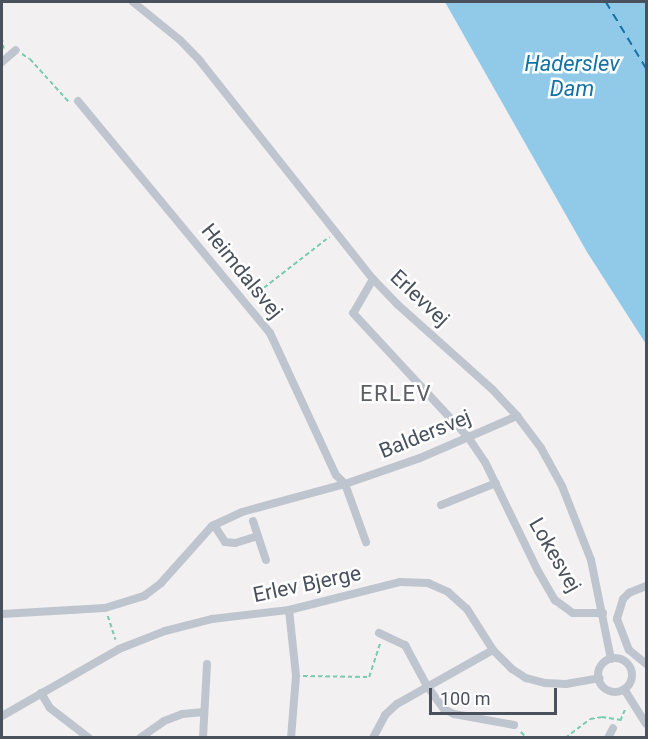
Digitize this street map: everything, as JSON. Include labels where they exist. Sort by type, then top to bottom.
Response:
[{"type":"street","name":"Erlevvej","points":[[133,2],[180,40],[200,61],[334,233],[373,279],[397,304],[492,389],[517,416],[540,448],[562,486],[591,560],[611,659]]},
{"type":"street","points":[[2,62],[16,50]]},
{"type":"street","name":"Heimdalsvej","points":[[78,101],[270,333],[336,475],[345,484]]},
{"type":"street","name":"Lokesvej","points":[[373,279],[353,313],[468,437],[496,483],[538,571],[555,600],[573,613],[603,613]]},
{"type":"street","name":"Baldersvej","points":[[2,614],[105,608],[144,596],[161,583],[213,526],[242,512],[345,484],[517,416]]},
{"type":"street","points":[[441,505],[496,483]]},
{"type":"street","points":[[345,484],[366,542]]},
{"type":"street","points":[[253,521],[266,560]]},
{"type":"street","points":[[213,526],[221,539],[231,544],[258,536]]},
{"type":"street","name":"Erlev Bjerge","points":[[2,716],[119,649],[165,631],[212,619],[289,610],[400,582],[428,583],[448,592],[467,609],[493,650],[512,669],[526,678],[545,683],[566,684],[599,678]]},
{"type":"street","points":[[646,586],[629,593],[623,599],[617,619],[629,650],[646,665]]},
{"type":"street","points":[[289,610],[296,676],[291,738]]},
{"type":"street","points":[[379,633],[405,645],[436,702],[454,714],[514,725]]},
{"type":"street","points":[[373,738],[386,715],[397,704],[493,650]]},
{"type":"street","points":[[611,659],[621,659],[631,670],[631,681],[624,690],[609,691],[599,678],[600,668],[611,659]]},
{"type":"street","points":[[203,738],[207,664]]},
{"type":"street","points":[[631,670],[646,665]]},
{"type":"street","points":[[624,690],[646,724]]},
{"type":"street","points":[[40,693],[50,708],[89,738]]},
{"type":"street","points":[[140,738],[164,721],[182,714],[204,712]]},
{"type":"street","points":[[608,738],[614,728]]},
{"type":"path","points":[[16,50],[30,59],[62,96],[70,102],[78,101]]},
{"type":"path","points":[[246,302],[334,233]]},
{"type":"path","points":[[105,608],[119,649]]},
{"type":"path","points":[[296,676],[369,677],[380,645],[379,633]]},
{"type":"path","points":[[614,728],[624,710],[633,703]]},
{"type":"path","points":[[565,738],[590,719],[602,717],[620,720]]},
{"type":"path","points":[[514,725],[527,738]]},
{"type":"water","name":"Haderslev Dam","points":[[445,2],[646,2],[646,344],[587,252]]},
{"type":"ferry route","points":[[606,2],[646,68]]},
{"type":"district","name":"ERLEV","points":[[396,394]]}]
